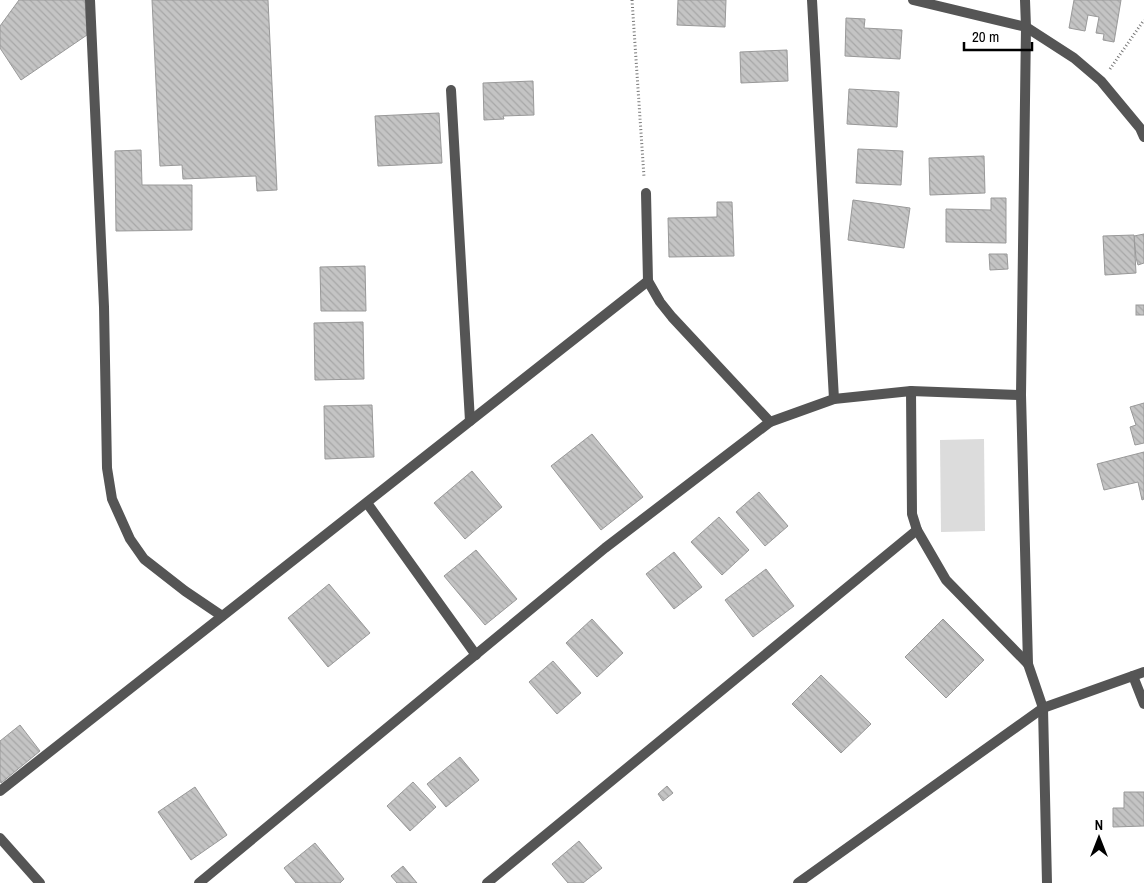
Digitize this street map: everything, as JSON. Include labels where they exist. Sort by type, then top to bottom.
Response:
[{"type":"street","points":[[90,0],[104,307],[107,468],[112,499],[130,539],[144,559],[185,591],[222,616]]},
{"type":"street","points":[[812,0],[834,400]]},
{"type":"street","points":[[913,0],[1026,27],[1074,58],[1101,82],[1140,128],[1144,137]]},
{"type":"street","points":[[1025,0],[1021,395],[1028,664],[1043,708],[1046,883]]},
{"type":"street","points":[[451,90],[470,421]]},
{"type":"street","points":[[646,193],[648,281],[660,302],[672,317],[770,422]]},
{"type":"street","points":[[0,791],[648,281]]},
{"type":"street","points":[[911,391],[912,514],[917,530],[946,580],[1028,664]]},
{"type":"street","points":[[199,883],[606,548],[770,422],[834,400],[911,391],[1021,395]]},
{"type":"street","points":[[367,503],[476,655]]},
{"type":"street","points":[[487,883],[917,530]]},
{"type":"street","points":[[798,883],[1043,708],[1144,672]]},
{"type":"street","points":[[1133,676],[1144,704]]},
{"type":"street","points":[[0,838],[40,883]]},
{"type":"path","points":[[632,0],[646,193]]},
{"type":"path","points":[[1101,82],[1144,20]]},
{"type":"shaded area","points":[[984,439],[985,531],[941,532],[940,440]]},
{"type":"building","points":[[19,0],[85,0],[87,35],[21,80],[0,48],[0,26]]},
{"type":"building","points":[[152,0],[268,0],[277,190],[257,191],[256,176],[183,179],[182,165],[160,166]]},
{"type":"building","points":[[678,0],[726,0],[725,27],[677,25]]},
{"type":"building","points":[[1074,0],[1121,0],[1114,42],[1103,40],[1104,34],[1096,33],[1099,17],[1088,15],[1085,31],[1069,28]]},
{"type":"building","points":[[846,18],[865,19],[864,28],[902,30],[900,59],[845,56]]},
{"type":"building","points":[[787,50],[788,81],[741,83],[740,52]]},
{"type":"building","points":[[533,81],[534,115],[503,116],[504,119],[484,120],[483,83]]},
{"type":"building","points":[[849,89],[899,92],[897,127],[847,124]]},
{"type":"building","points":[[439,113],[442,163],[378,166],[375,116]]},
{"type":"building","points":[[858,149],[903,151],[901,185],[856,183]]},
{"type":"building","points":[[141,150],[142,185],[192,185],[192,230],[116,231],[115,151]]},
{"type":"building","points":[[984,156],[985,193],[930,195],[929,158]]},
{"type":"building","points":[[991,198],[1006,198],[1006,243],[946,242],[946,209],[991,210]]},
{"type":"building","points":[[853,200],[910,208],[904,248],[848,240]]},
{"type":"building","points":[[717,202],[732,202],[734,256],[669,257],[668,218],[717,217]]},
{"type":"building","points":[[1144,234],[1144,263],[1138,265],[1134,236]]},
{"type":"building","points":[[1134,235],[1136,273],[1105,275],[1103,236]]},
{"type":"building","points":[[989,254],[1007,254],[1008,269],[990,270]]},
{"type":"building","points":[[365,266],[366,311],[321,311],[320,267]]},
{"type":"building","points":[[1136,305],[1144,305],[1144,315],[1136,315]]},
{"type":"building","points":[[363,322],[364,379],[315,380],[314,323]]},
{"type":"building","points":[[1144,403],[1144,443],[1135,445],[1130,427],[1136,425],[1130,407]]},
{"type":"building","points":[[372,405],[374,457],[325,459],[324,406]]},
{"type":"building","points":[[592,434],[643,497],[601,530],[551,466]]},
{"type":"building","points":[[1144,452],[1144,499],[1142,500],[1138,482],[1104,490],[1097,464]]},
{"type":"building","points":[[472,471],[502,507],[465,539],[434,503]]},
{"type":"building","points":[[759,492],[788,526],[765,546],[736,512]]},
{"type":"building","points":[[719,517],[749,550],[722,575],[691,542]]},
{"type":"building","points":[[476,550],[517,599],[485,625],[444,576]]},
{"type":"building","points":[[674,552],[702,587],[674,609],[646,574]]},
{"type":"building","points":[[766,569],[794,606],[753,637],[725,600]]},
{"type":"building","points":[[329,584],[370,633],[328,667],[288,618]]},
{"type":"building","points":[[592,619],[623,653],[597,677],[566,643]]},
{"type":"building","points":[[943,619],[984,660],[946,698],[905,657]]},
{"type":"building","points":[[553,661],[581,693],[557,714],[529,682]]},
{"type":"building","points":[[821,675],[871,724],[841,753],[792,704]]},
{"type":"building","points":[[20,725],[40,751],[1,783],[0,741]]},
{"type":"building","points":[[460,757],[479,780],[446,807],[427,784]]},
{"type":"building","points":[[413,782],[436,807],[410,831],[387,806]]},
{"type":"building","points":[[667,786],[673,793],[663,801],[658,794]]},
{"type":"building","points":[[195,787],[227,835],[191,860],[158,812]]},
{"type":"building","points":[[1124,792],[1144,792],[1144,826],[1113,827],[1113,808],[1124,808]]},
{"type":"building","points":[[579,841],[602,868],[583,883],[568,883],[552,864]]},
{"type":"building","points":[[315,843],[344,879],[340,883],[296,883],[284,868]]},
{"type":"building","points":[[403,866],[417,883],[397,883],[391,876]]}]
